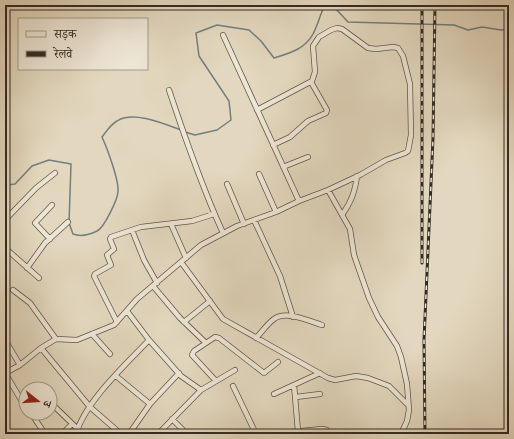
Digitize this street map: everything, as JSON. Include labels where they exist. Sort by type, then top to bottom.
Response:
[{"type":"street","points":[[18,394],[5,372],[20,365],[41,348],[56,339],[77,340],[114,325],[137,299],[201,245],[223,233],[328,190],[386,160],[405,153],[409,149],[411,116],[410,84],[402,53],[396,47],[376,49],[368,48],[340,29],[334,28],[319,37],[314,44],[314,79],[257,110]]},
{"type":"street","points":[[223,35],[298,202]]},
{"type":"street","points":[[273,145],[290,137],[304,123],[324,115],[327,112],[310,82]]},
{"type":"street","points":[[169,90],[185,139],[214,214],[223,233]]},
{"type":"street","points":[[283,167],[308,157]]},
{"type":"street","points":[[5,220],[36,188],[55,174]]},
{"type":"street","points":[[259,174],[276,212]]},
{"type":"street","points":[[342,215],[354,194],[357,176]]},
{"type":"street","points":[[227,184],[244,224]]},
{"type":"street","points":[[328,190],[350,229],[354,255],[369,298],[378,317],[397,346],[401,356],[407,384],[409,415],[401,434]]},
{"type":"street","points":[[50,239],[35,223],[52,205]]},
{"type":"street","points":[[117,322],[94,275],[111,265],[107,254],[114,249],[110,239],[111,237],[141,227],[192,221],[214,214]]},
{"type":"street","points":[[254,220],[280,276],[293,316]]},
{"type":"street","points":[[27,268],[40,249],[68,222]]},
{"type":"street","points":[[170,224],[186,258]]},
{"type":"street","points":[[132,230],[155,284],[184,322],[206,343]]},
{"type":"street","points":[[5,248],[39,278]]},
{"type":"street","points":[[181,262],[223,319],[332,380],[356,376],[368,378],[392,388],[408,405]]},
{"type":"street","points":[[13,290],[30,303],[56,339]]},
{"type":"street","points":[[184,322],[210,301]]},
{"type":"street","points":[[127,311],[149,340],[179,373],[200,390]]},
{"type":"street","points":[[256,338],[276,318],[282,316],[293,316],[322,325]]},
{"type":"street","points":[[92,334],[110,354]]},
{"type":"street","points":[[216,381],[192,355],[194,351],[215,337],[219,338],[264,373],[278,362]]},
{"type":"street","points":[[5,340],[20,365]]},
{"type":"street","points":[[77,432],[90,407],[100,393],[149,340]]},
{"type":"street","points":[[41,348],[90,407],[121,434]]},
{"type":"street","points":[[158,434],[200,390],[235,370]]},
{"type":"street","points":[[129,434],[150,404],[179,373]]},
{"type":"street","points":[[274,394],[320,373]]},
{"type":"street","points":[[116,376],[150,404]]},
{"type":"street","points":[[294,385],[298,431]]},
{"type":"street","points":[[234,386],[256,434]]},
{"type":"street","points":[[296,397],[320,394]]},
{"type":"street","points":[[58,410],[72,424],[77,432],[83,434]]},
{"type":"street","points":[[172,419],[187,434]]},
{"type":"street","points":[[37,421],[46,434]]},
{"type":"street","points":[[62,434],[72,424]]},
{"type":"street","points":[[270,434],[324,429],[327,430],[329,434]]},
{"type":"waterway","points":[[185,132],[195,135],[217,130],[231,120],[229,101],[199,56],[196,33],[217,25],[249,30],[261,41],[274,58],[301,47],[310,39],[315,31],[325,5]]},
{"type":"waterway","points":[[339,5],[336,9],[348,22],[454,25],[468,30],[482,27],[501,30],[509,29]]},
{"type":"waterway","points":[[5,182],[7,185],[15,184],[32,166],[49,160],[71,164],[69,223],[73,234],[88,234],[97,231],[103,225],[116,200],[118,191],[115,172],[102,137],[111,126],[115,122],[124,118],[140,117],[181,130]]},
{"type":"railway","points":[[422,5],[422,263]]},
{"type":"railway","points":[[425,434],[424,340],[433,138],[435,5]]}]
